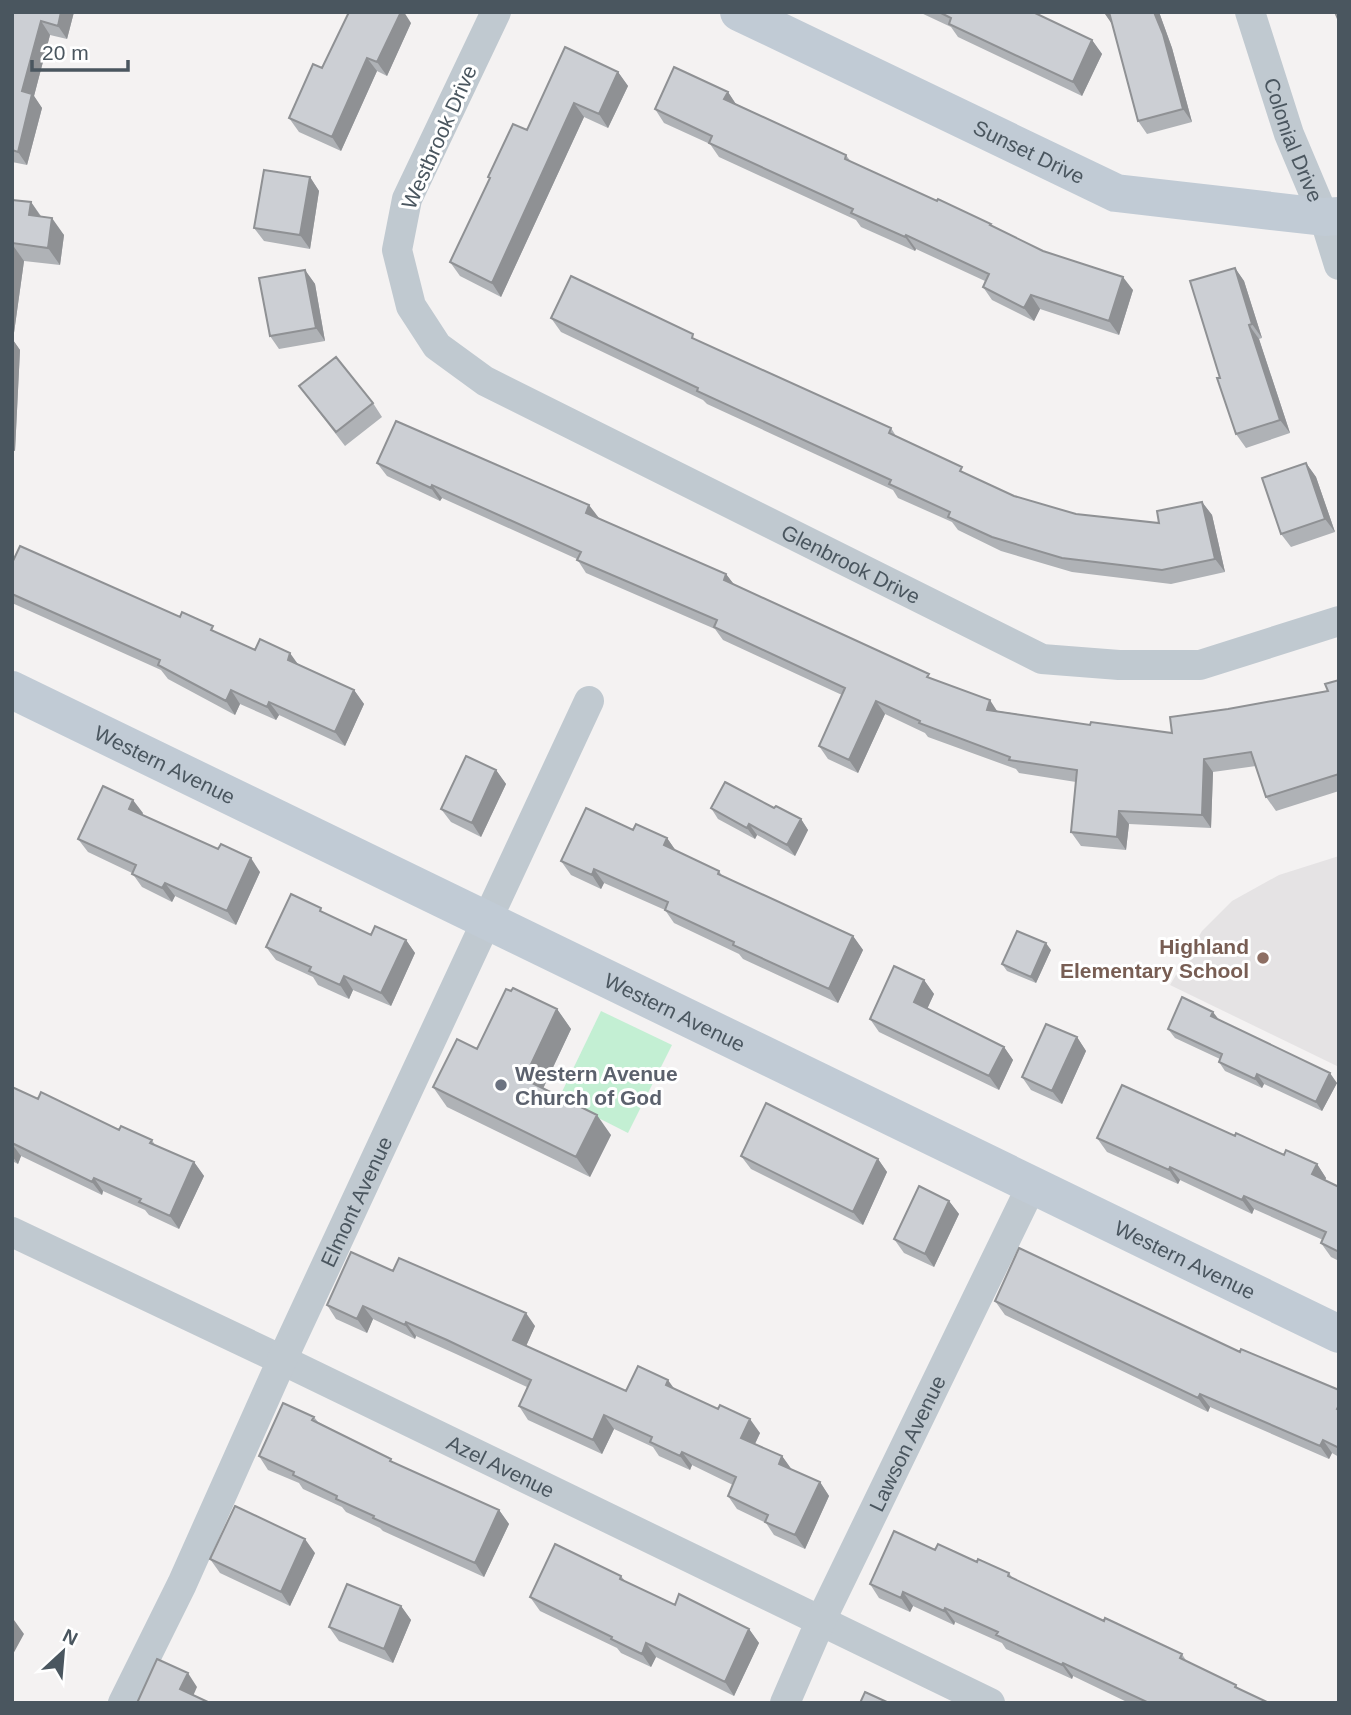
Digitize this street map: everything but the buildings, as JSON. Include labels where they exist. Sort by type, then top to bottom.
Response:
[{"type":"street","name":"Westbrook Drive","points":[[411,306],[397,250],[407,199],[496,12]]},
{"type":"street","name":"Sunset Drive","points":[[739,12],[1116,193],[1331,217]]},
{"type":"street","name":"Colonial Drive","points":[[1251,12],[1289,135],[1331,217],[1339,265]]},
{"type":"street","name":"Glenbrook Drive","points":[[411,306],[438,346],[485,381],[1042,659],[1119,666],[1200,665],[1339,621]]},
{"type":"street","name":"Western Avenue","points":[[12,690],[1339,1334]]},
{"type":"street","name":"Elmont Avenue","points":[[123,1703],[181,1584],[282,1360],[589,701]]},
{"type":"street","name":"Lawson Avenue","points":[[786,1703],[821,1620],[1032,1185]]},
{"type":"street","name":"Azel Avenue","points":[[12,1232],[990,1703]]},
{"type":"shaded area","name":"Highland Elementary School","points":[[1339,856],[1339,1067],[1170,985],[1202,931],[1232,901],[1279,875]]},
{"type":"green space","points":[[601,1011],[672,1045],[628,1133],[559,1098]]},
{"type":"place","name":"Highland Elementary School","points":[[1263,958]]},
{"type":"place","name":"Western Avenue Church of God","points":[[501,1085]]}]
